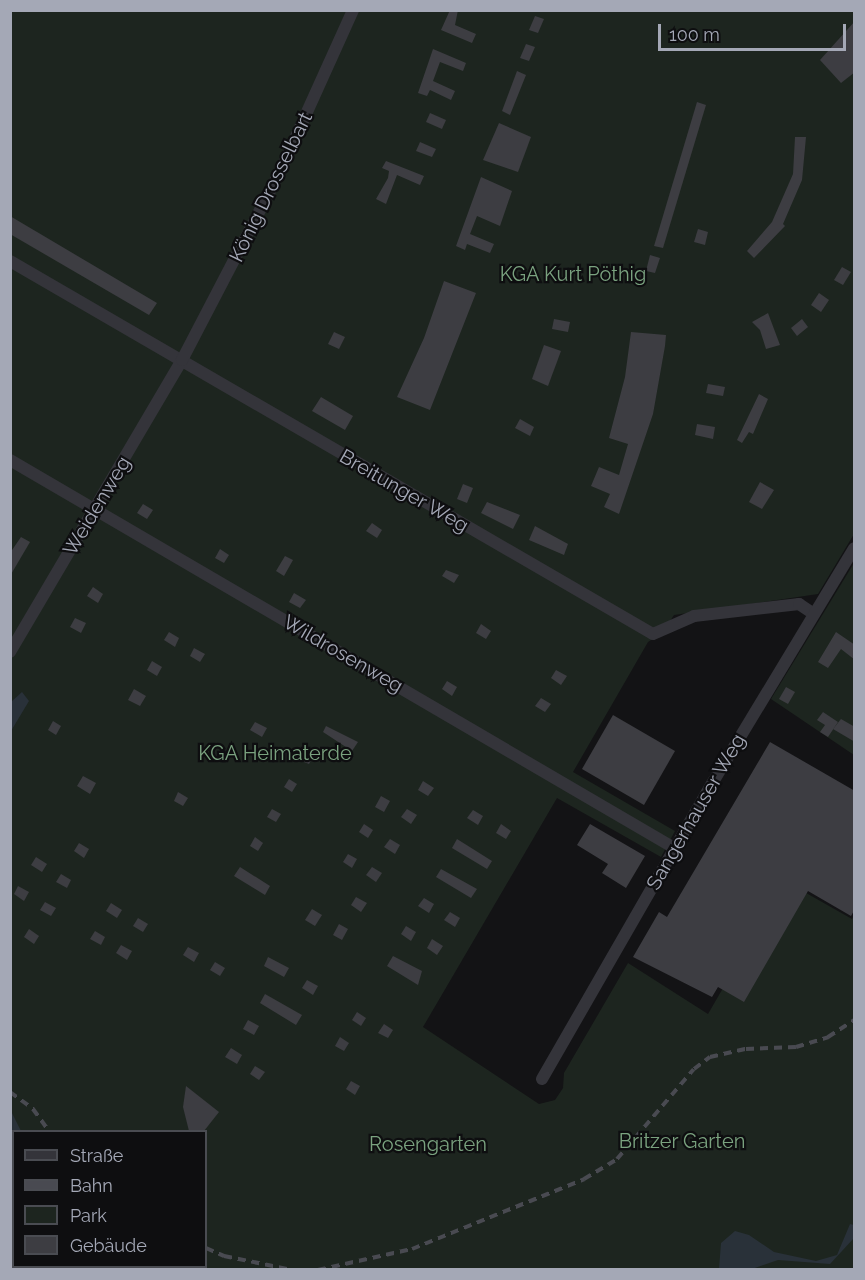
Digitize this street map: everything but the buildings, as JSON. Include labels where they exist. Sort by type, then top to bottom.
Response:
[{"type":"street","name":"König Drosselbart","points":[[182,360],[279,174],[353,10]]},
{"type":"street","name":"Breitunger Weg","points":[[10,261],[653,634],[694,616],[799,604],[814,614]]},
{"type":"street","name":"Weidenweg","points":[[10,652],[182,360]]},
{"type":"street","name":"Wildrosenweg","points":[[10,460],[676,849]]},
{"type":"street","name":"Sangerhauser Weg","points":[[543,1079],[814,614],[855,548]]},
{"type":"green space","points":[[10,11],[854,11],[854,534],[818,594],[674,615],[662,633],[648,642],[573,772],[675,831],[661,857],[557,798],[423,1027],[539,1104],[555,1100],[563,1088],[564,1073],[628,963],[708,1014],[785,881],[852,919],[854,915],[854,1269],[11,1269]]},
{"type":"green space","points":[[854,563],[854,755],[771,699]]},
{"type":"shaded area","points":[[22,692],[29,701],[11,731],[11,702]]},
{"type":"shaded area","points":[[11,1111],[20,1130],[12,1130],[11,1144]]},
{"type":"shaded area","points":[[11,1169],[12,1268],[143,1269],[11,1269]]},
{"type":"shaded area","points":[[850,1224],[854,1225],[854,1238],[830,1264],[778,1260],[752,1269],[719,1269],[721,1243],[735,1231],[749,1235],[774,1252],[816,1261],[837,1255]]},
{"type":"railway","points":[[318,1270],[412,1249],[584,1179],[617,1159],[694,1069],[710,1057],[746,1049],[796,1047],[828,1037],[854,1020]]},
{"type":"railway","points":[[10,1092],[33,1109],[49,1130]]},
{"type":"railway","points":[[207,1248],[224,1256],[292,1270]]},
{"type":"park label","name":"KGA Kurt Pöthig","points":[[573,274]]},
{"type":"park label","name":"KGA Heimaterde","points":[[275,753]]},
{"type":"park label","name":"Britzer Garten","points":[[682,1141]]},
{"type":"park label","name":"Rosengarten","points":[[428,1144]]}]
